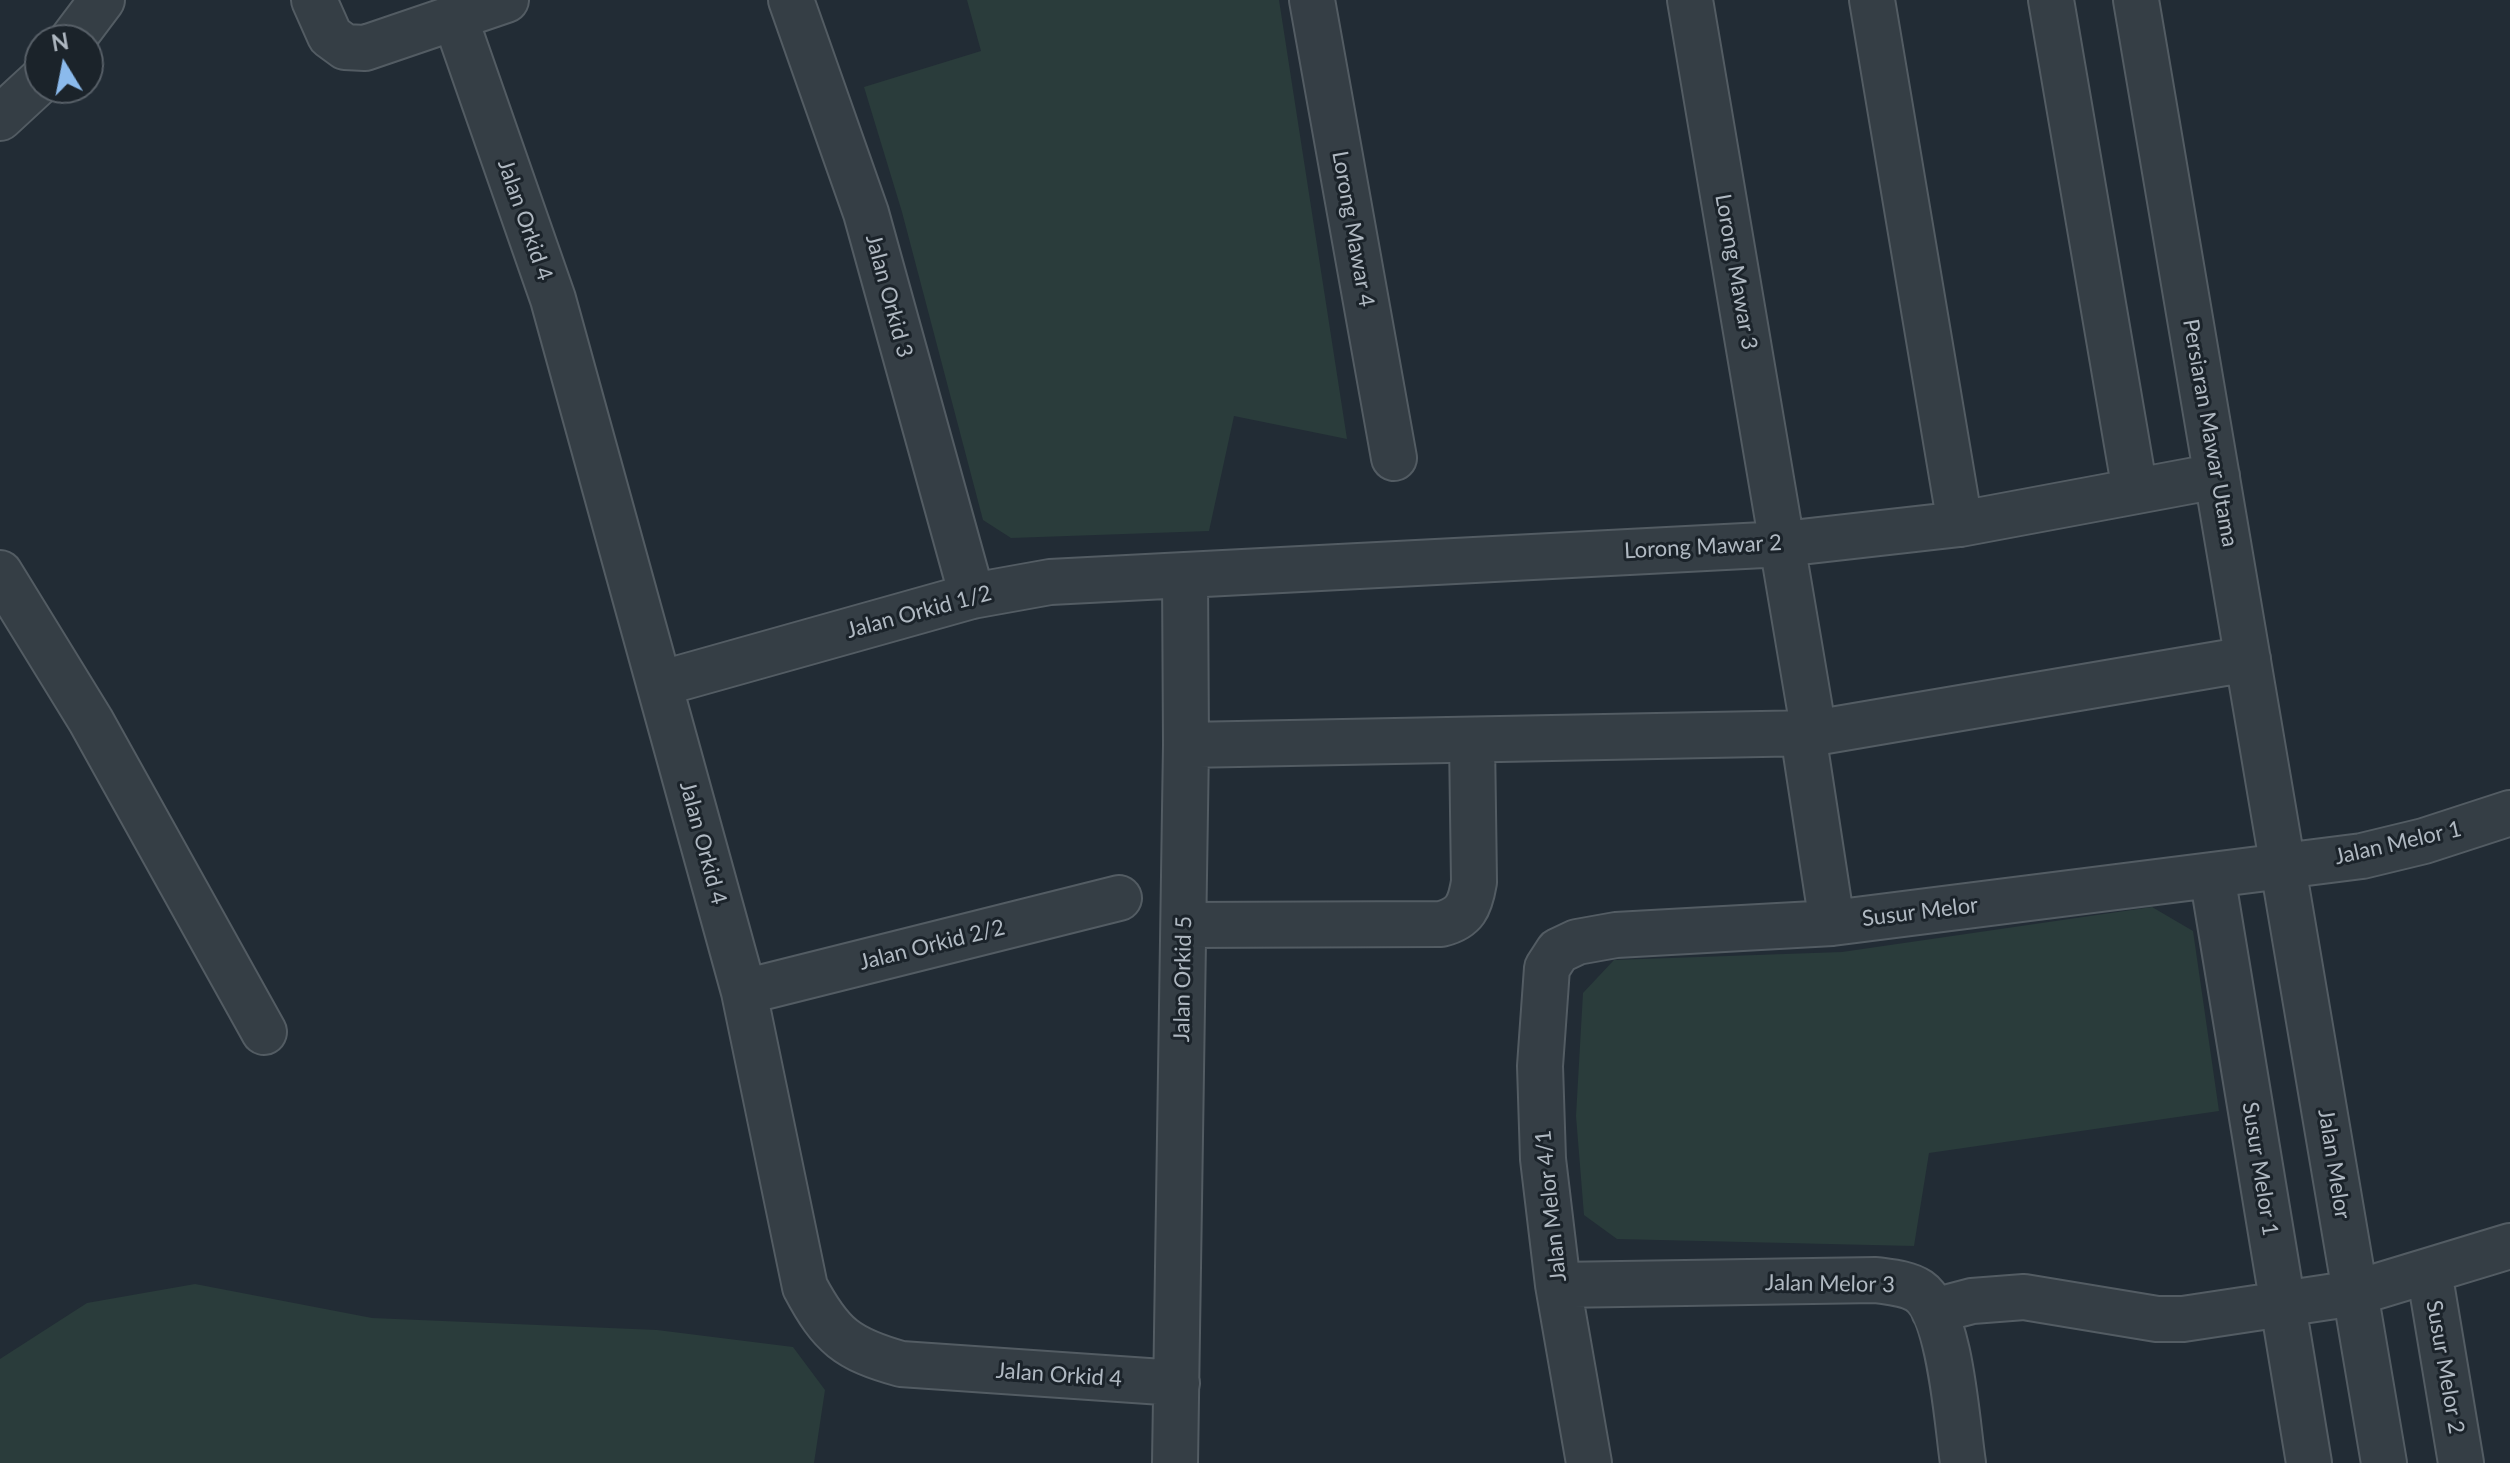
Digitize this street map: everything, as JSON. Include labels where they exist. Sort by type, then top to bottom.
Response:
[{"type":"street","points":[[84,24],[102,0]]},
{"type":"street","points":[[314,0],[330,36],[345,47],[365,48],[506,0]]},
{"type":"street","name":"Jalan Orkid 3","points":[[791,0],[866,213],[972,596]]},
{"type":"street","name":"Lorong Mawar 4","points":[[1312,0],[1394,458]]},
{"type":"street","name":"Lorong Mawar 3","points":[[1690,0],[1783,544],[1832,923]]},
{"type":"street","points":[[2051,0],[2135,491]]},
{"type":"street","name":"Persiaran Mawar Utama","points":[[2136,0],[2284,865]]},
{"type":"street","points":[[1880,1],[1960,524]]},
{"type":"street","name":"Jalan Orkid 4","points":[[455,18],[553,299],[744,992],[805,1287],[819,1314],[841,1338],[866,1354],[901,1364],[1177,1383]]},
{"type":"street","points":[[0,118],[24,96]]},
{"type":"street","name":"Lorong Mawar 2","points":[[1185,575],[1783,544],[1960,524],[2217,476]]},
{"type":"street","points":[[0,573],[91,721],[264,1032]]},
{"type":"street","name":"Jalan Orkid 1/2","points":[[659,684],[972,596],[1050,582],[1185,575]]},
{"type":"street","name":"Jalan Orkid 5","points":[[1175,1463],[1184,925],[1185,575]]},
{"type":"street","points":[[1186,745],[1809,734],[2248,659]]},
{"type":"street","points":[[1184,925],[1441,924],[1455,920],[1465,911],[1474,882],[1472,740]]},
{"type":"street","name":"Jalan Melor 1","points":[[2284,865],[2362,856],[2424,841],[2510,813]]},
{"type":"street","name":"Susur Melor","points":[[1558,951],[1577,942],[1616,935],[1832,923],[2284,865]]},
{"type":"street","name":"Jalan Melor","points":[[2284,865],[2384,1463]]},
{"type":"street","name":"Susur Melor 1","points":[[2212,875],[2309,1463]]},
{"type":"street","name":"Jalan Orkid 2/2","points":[[744,992],[1119,898]]},
{"type":"street","name":"Jalan Melor 4/1","points":[[1558,951],[1547,968],[1540,1066],[1543,1159],[1558,1285],[1589,1463]]},
{"type":"street","points":[[1963,1463],[1943,1331],[1934,1311],[1972,1301],[2024,1297],[2157,1319],[2183,1319],[2355,1293],[2510,1246]]},
{"type":"street","name":"Susur Melor 2","points":[[2429,1271],[2461,1463]]},
{"type":"street","name":"Jalan Melor 3","points":[[1558,1285],[1876,1280],[1900,1283],[1920,1291],[1934,1311]]},
{"type":"shaded area","points":[[967,0],[1279,0],[1347,439],[1234,416],[1209,531],[1011,538],[983,520],[902,212],[864,87],[981,51]]},
{"type":"shaded area","points":[[2152,907],[2193,931],[2219,1111],[1929,1153],[1914,1246],[1617,1239],[1584,1215],[1576,1116],[1583,993],[1614,960],[1842,952]]},
{"type":"shaded area","points":[[195,1284],[372,1318],[657,1330],[793,1347],[825,1390],[814,1463],[0,1463],[0,1359],[87,1303]]}]
